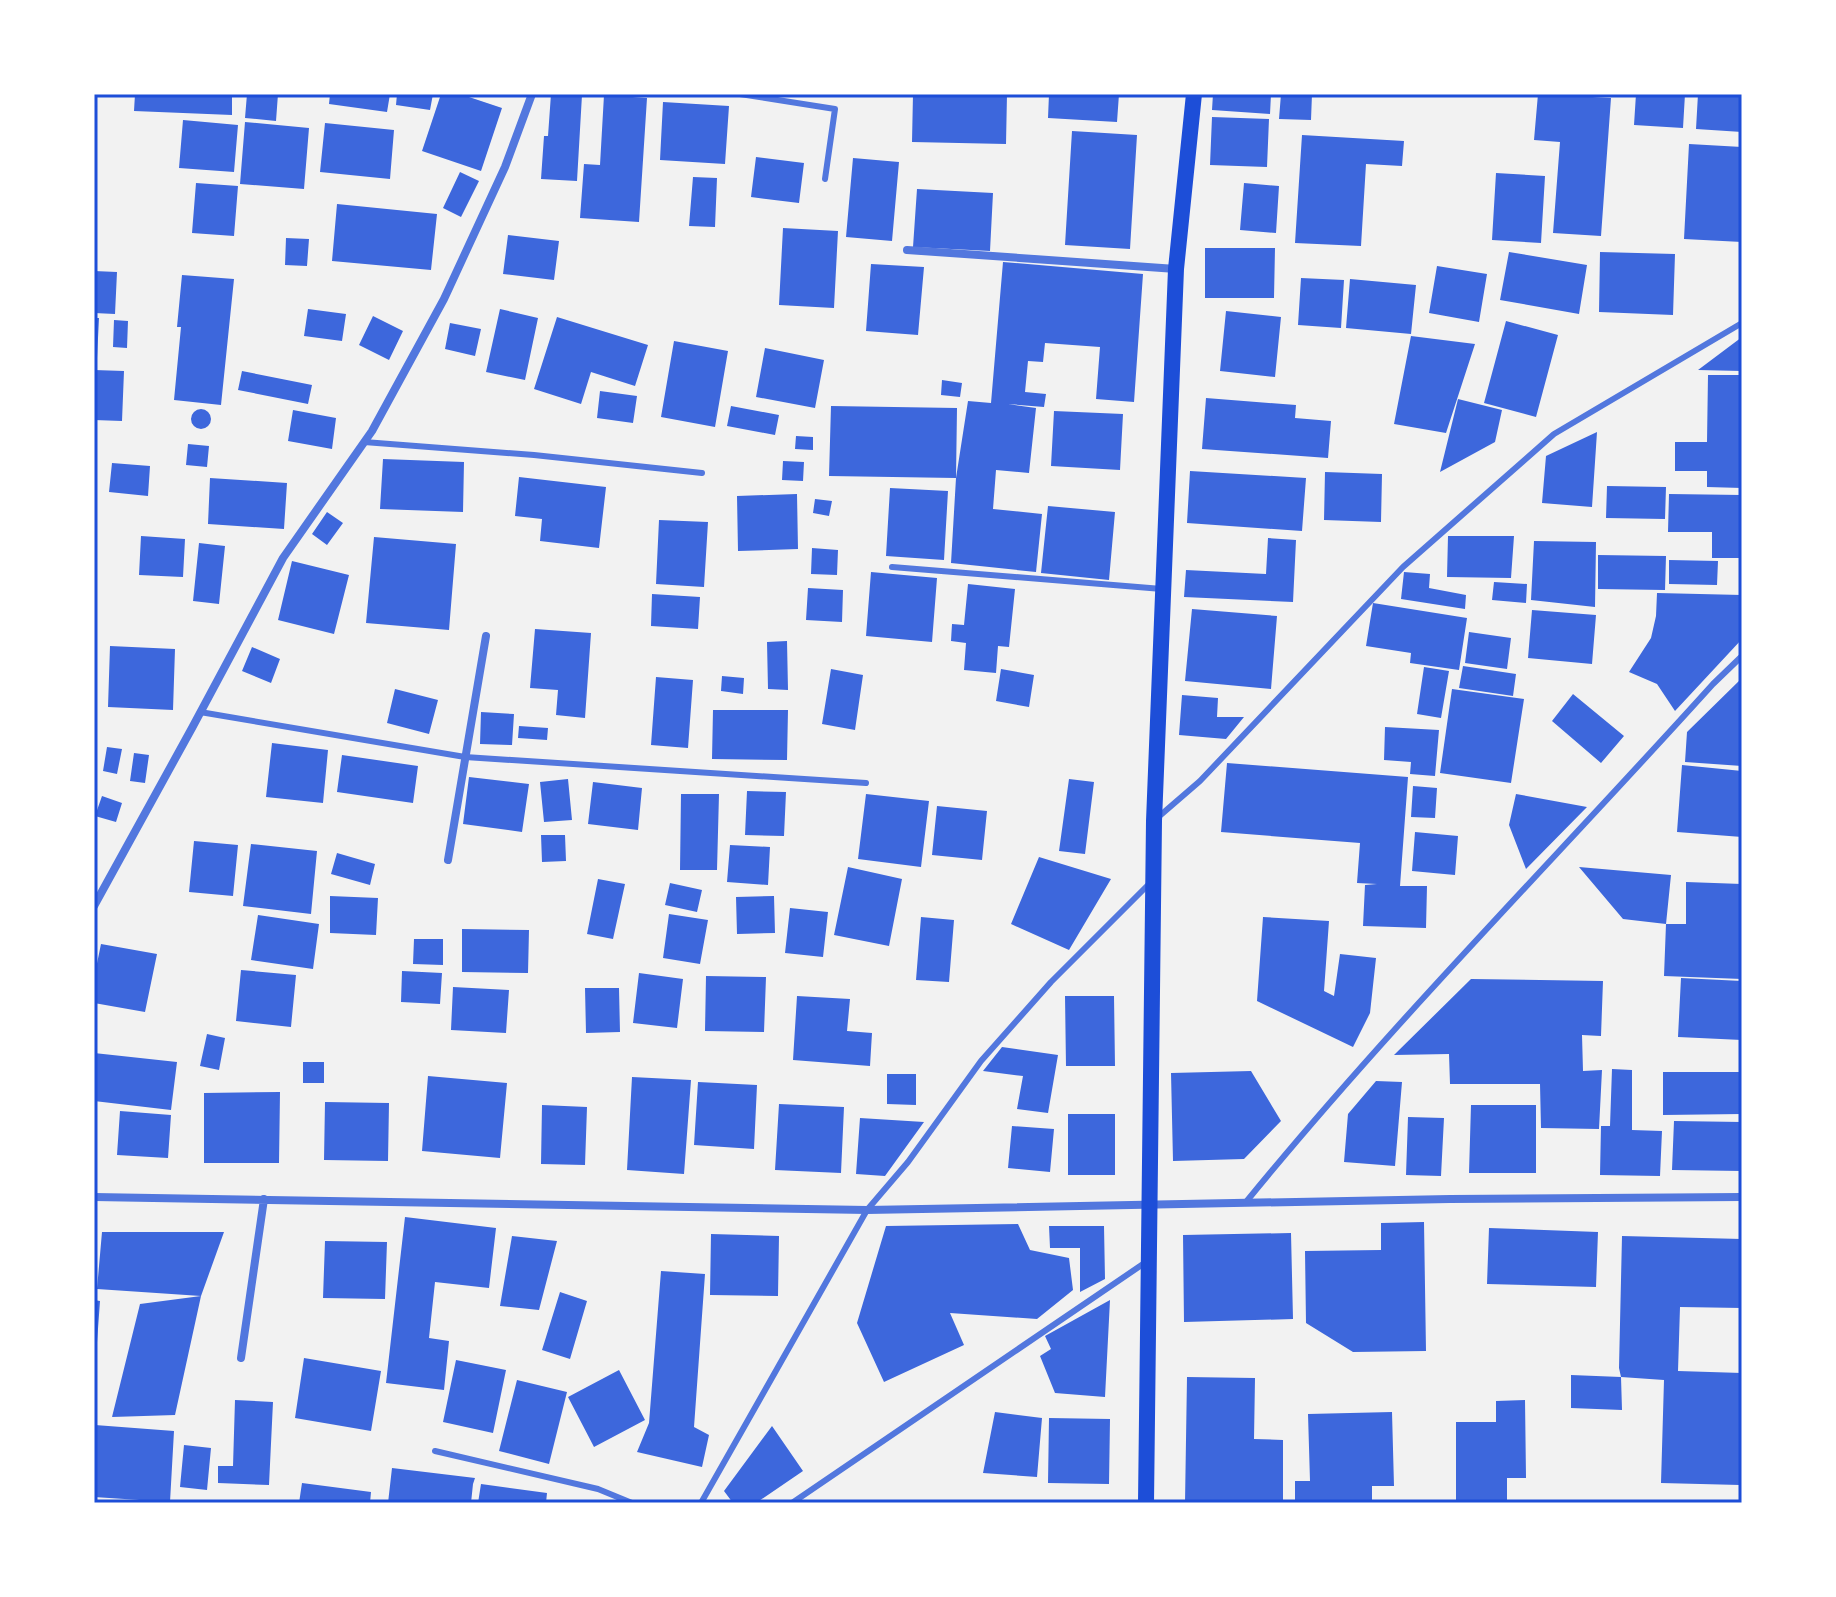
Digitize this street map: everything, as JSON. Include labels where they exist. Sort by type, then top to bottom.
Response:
[{"type":"main road","points":[[1146,1503],[1154,821],[1176,269],[1194,94]]},
{"type":"street","points":[[94,906],[283,558],[372,431],[444,299],[505,167],[532,94]]},
{"type":"street","points":[[907,250],[1176,269]]},
{"type":"street","points":[[448,860],[486,636]]},
{"type":"street","points":[[94,1197],[867,1210],[1742,1197]]},
{"type":"street","points":[[241,1358],[264,1199]]},
{"type":"lane","points":[[740,94],[835,109],[825,179]]},
{"type":"lane","points":[[1154,821],[1200,781],[1403,567],[1554,434],[1742,323]]},
{"type":"lane","points":[[364,442],[534,455],[702,473]]},
{"type":"lane","points":[[892,567],[1162,589]]},
{"type":"lane","points":[[1246,1202],[1310,1124],[1433,988],[1742,656]]},
{"type":"lane","points":[[200,712],[465,757],[866,783]]},
{"type":"lane","points":[[701,1503],[867,1210],[908,1162],[981,1061],[1051,982],[1153,881]]},
{"type":"lane","points":[[792,1503],[1149,1260]]},
{"type":"lane","points":[[435,1451],[598,1489],[632,1503]]},
{"type":"building","points":[[135,94],[232,94],[232,115],[134,111]]},
{"type":"building","points":[[247,94],[278,94],[276,121],[245,118]]},
{"type":"building","points":[[330,94],[390,94],[387,112],[329,104]]},
{"type":"building","points":[[397,94],[433,94],[430,110],[396,105]]},
{"type":"building","points":[[441,94],[460,94],[502,108],[481,171],[422,151]]},
{"type":"building","points":[[551,94],[582,95],[577,181],[541,179]]},
{"type":"building","points":[[913,94],[1007,94],[1006,144],[912,142]]},
{"type":"building","points":[[1049,94],[1119,94],[1117,122],[1048,118]]},
{"type":"building","points":[[1213,94],[1271,94],[1270,114],[1212,110]]},
{"type":"building","points":[[1281,94],[1312,94],[1311,120],[1279,119]]},
{"type":"building","points":[[1538,94],[1611,98],[1601,236],[1553,233],[1560,142],[1534,140]]},
{"type":"building","points":[[1636,94],[1685,94],[1683,128],[1634,125]]},
{"type":"building","points":[[1698,94],[1742,94],[1742,132],[1696,129]]},
{"type":"building","points":[[604,95],[647,98],[639,222],[580,218],[584,164],[600,165]]},
{"type":"building","points":[[663,102],[729,106],[725,164],[660,160]]},
{"type":"building","points":[[1212,117],[1269,119],[1267,167],[1210,165]]},
{"type":"building","points":[[183,120],[238,125],[234,172],[179,168]]},
{"type":"building","points":[[245,122],[309,128],[304,189],[240,184]]},
{"type":"building","points":[[325,123],[394,130],[390,179],[320,172]]},
{"type":"building","points":[[1072,131],[1137,135],[1130,249],[1065,245]]},
{"type":"building","points":[[1302,135],[1404,141],[1402,166],[1366,164],[1361,246],[1295,243]]},
{"type":"building","points":[[1689,144],[1742,147],[1742,242],[1684,239]]},
{"type":"building","points":[[756,157],[804,163],[799,203],[751,197]]},
{"type":"building","points":[[853,158],[899,162],[892,241],[846,237]]},
{"type":"building","points":[[460,172],[479,181],[461,217],[443,208]]},
{"type":"building","points":[[1496,173],[1545,176],[1541,243],[1492,240]]},
{"type":"building","points":[[693,177],[717,178],[715,227],[689,226]]},
{"type":"building","points":[[196,183],[238,186],[234,236],[192,233]]},
{"type":"building","points":[[1244,183],[1279,186],[1276,233],[1240,230]]},
{"type":"building","points":[[917,189],[993,193],[990,251],[913,247]]},
{"type":"building","points":[[337,204],[437,214],[431,270],[332,261]]},
{"type":"building","points":[[783,228],[838,231],[834,308],[779,305]]},
{"type":"building","points":[[508,235],[559,241],[554,280],[503,274]]},
{"type":"building","points":[[286,238],[309,239],[307,266],[285,265]]},
{"type":"building","points":[[1205,248],[1275,248],[1274,298],[1205,298]]},
{"type":"building","points":[[1509,252],[1587,265],[1579,314],[1500,300]]},
{"type":"building","points":[[1600,252],[1675,254],[1673,315],[1599,312]]},
{"type":"building","points":[[1003,262],[1143,274],[1134,402],[1096,399],[1100,347],[1045,343],[1043,362],[1028,361],[1025,392],[1046,394],[1044,407],[1008,404],[1036,408],[1029,473],[996,470],[993,509],[1042,514],[1036,572],[951,563],[956,478],[968,401],[991,403]]},
{"type":"building","points":[[871,264],[924,267],[918,335],[866,331]]},
{"type":"building","points":[[1437,266],[1487,274],[1479,322],[1429,313]]},
{"type":"building","points":[[94,271],[117,272],[115,314],[94,313]]},
{"type":"building","points":[[182,275],[234,279],[221,405],[174,400]]},
{"type":"building","points":[[1301,278],[1344,280],[1341,328],[1298,325]]},
{"type":"building","points":[[1350,279],[1416,285],[1411,334],[1346,328]]},
{"type":"building","points":[[308,309],[346,314],[342,341],[304,336]]},
{"type":"building","points":[[500,309],[538,318],[525,380],[486,372]]},
{"type":"building","points":[[1226,311],[1281,317],[1275,377],[1220,371]]},
{"type":"building","points":[[373,316],[403,331],[389,360],[359,345]]},
{"type":"building","points":[[557,317],[648,345],[635,386],[591,372],[581,404],[534,389]]},
{"type":"building","points":[[94,318],[99,318],[97,358],[94,358]]},
{"type":"building","points":[[114,320],[128,321],[127,348],[113,347]]},
{"type":"building","points":[[1506,321],[1558,335],[1536,417],[1484,403]]},
{"type":"building","points":[[450,323],[481,329],[475,356],[445,349]]},
{"type":"building","points":[[1411,336],[1475,344],[1446,433],[1394,424]]},
{"type":"building","points":[[1742,337],[1742,371],[1698,370]]},
{"type":"building","points":[[674,341],[728,351],[715,427],[661,417]]},
{"type":"building","points":[[765,348],[824,360],[815,408],[756,397]]},
{"type":"building","points":[[94,370],[124,371],[122,421],[94,420]]},
{"type":"building","points":[[242,371],[312,385],[308,404],[238,390]]},
{"type":"building","points":[[1708,375],[1742,375],[1742,488],[1707,487],[1707,471],[1675,471],[1675,442],[1707,442]]},
{"type":"building","points":[[942,380],[962,383],[960,397],[941,395]]},
{"type":"building","points":[[600,391],[637,396],[633,423],[597,418]]},
{"type":"building","points":[[1206,398],[1296,405],[1295,418],[1331,421],[1328,458],[1202,449]]},
{"type":"building","points":[[1458,399],[1502,410],[1495,442],[1440,472]]},
{"type":"building","points":[[731,406],[779,415],[775,435],[727,426]]},
{"type":"building","points":[[831,406],[957,408],[956,478],[829,476]]},
{"type":"building","points":[[197,409],[205,409],[211,419],[205,429],[197,429],[191,423],[191,415]]},
{"type":"building","points":[[293,410],[336,418],[332,449],[288,441]]},
{"type":"building","points":[[1054,411],[1123,414],[1120,470],[1051,466]]},
{"type":"building","points":[[1597,432],[1592,507],[1542,503],[1546,456]]},
{"type":"building","points":[[796,436],[813,437],[813,450],[795,449]]},
{"type":"building","points":[[188,444],[209,446],[207,467],[186,465]]},
{"type":"building","points":[[383,459],[464,462],[463,512],[380,509]]},
{"type":"building","points":[[783,461],[804,462],[803,481],[782,480]]},
{"type":"building","points":[[112,463],[150,466],[148,496],[109,492]]},
{"type":"building","points":[[1190,471],[1306,478],[1302,531],[1187,523]]},
{"type":"building","points":[[1325,472],[1382,474],[1381,522],[1324,520]]},
{"type":"building","points":[[519,477],[606,487],[599,548],[540,541],[542,519],[515,516]]},
{"type":"building","points":[[210,478],[287,483],[284,529],[208,524]]},
{"type":"building","points":[[1607,486],[1666,487],[1665,519],[1606,518]]},
{"type":"building","points":[[890,488],[948,491],[944,560],[886,556]]},
{"type":"building","points":[[797,494],[798,549],[738,551],[737,496]]},
{"type":"building","points":[[1669,494],[1742,495],[1742,558],[1712,558],[1712,532],[1668,532]]},
{"type":"building","points":[[815,499],[832,501],[829,516],[813,513]]},
{"type":"building","points":[[1048,506],[1115,512],[1109,580],[1041,573]]},
{"type":"building","points":[[327,512],[343,523],[327,545],[312,534]]},
{"type":"building","points":[[659,520],[708,522],[704,587],[656,584]]},
{"type":"building","points":[[141,536],[185,539],[183,577],[139,575]]},
{"type":"building","points":[[1448,536],[1514,536],[1511,578],[1447,577]]},
{"type":"building","points":[[374,537],[456,544],[449,630],[366,623]]},
{"type":"building","points":[[1268,538],[1296,540],[1293,602],[1184,597],[1186,570],[1266,574]]},
{"type":"building","points":[[1534,541],[1596,542],[1595,607],[1531,600]]},
{"type":"building","points":[[199,543],[225,546],[219,604],[193,601]]},
{"type":"building","points":[[812,548],[838,550],[837,575],[811,574]]},
{"type":"building","points":[[1598,555],[1666,556],[1665,590],[1598,589]]},
{"type":"building","points":[[1669,560],[1718,561],[1717,585],[1669,584]]},
{"type":"building","points":[[292,561],[349,575],[334,634],[278,620]]},
{"type":"building","points":[[871,572],[937,578],[932,642],[866,636]]},
{"type":"building","points":[[1404,572],[1430,574],[1429,588],[1466,595],[1465,609],[1401,599]]},
{"type":"building","points":[[1494,582],[1527,584],[1526,603],[1492,600]]},
{"type":"building","points":[[968,584],[1015,589],[1009,647],[998,646],[996,673],[964,670],[966,643],[951,641],[952,624],[964,625]]},
{"type":"building","points":[[808,588],[843,590],[842,622],[806,620]]},
{"type":"building","points":[[1657,593],[1742,595],[1742,639],[1675,711],[1657,684],[1629,672],[1651,638]]},
{"type":"building","points":[[652,594],[700,597],[698,629],[651,626]]},
{"type":"building","points":[[1373,603],[1467,618],[1459,670],[1410,663],[1411,653],[1366,646]]},
{"type":"building","points":[[1192,609],[1277,616],[1271,689],[1185,681]]},
{"type":"building","points":[[1532,610],[1596,615],[1592,664],[1528,658]]},
{"type":"building","points":[[535,629],[591,633],[585,718],[556,715],[558,690],[530,688]]},
{"type":"building","points":[[1469,632],[1511,638],[1507,669],[1465,663]]},
{"type":"building","points":[[787,641],[788,690],[768,689],[767,642]]},
{"type":"building","points":[[110,646],[175,649],[173,710],[108,707]]},
{"type":"building","points":[[252,647],[280,659],[271,683],[242,671]]},
{"type":"building","points":[[1463,666],[1516,674],[1513,696],[1459,688]]},
{"type":"building","points":[[1424,667],[1449,671],[1441,718],[1417,714]]},
{"type":"building","points":[[831,669],[863,675],[855,730],[822,724]]},
{"type":"building","points":[[1001,669],[1034,675],[1029,707],[996,701]]},
{"type":"building","points":[[722,676],[744,678],[743,694],[721,691]]},
{"type":"building","points":[[656,677],[693,680],[688,748],[651,745]]},
{"type":"building","points":[[1742,678],[1742,766],[1685,762],[1687,732]]},
{"type":"building","points":[[395,689],[438,700],[429,734],[387,723]]},
{"type":"building","points":[[1452,689],[1524,699],[1511,783],[1440,773]]},
{"type":"building","points":[[1573,694],[1624,736],[1601,763],[1552,721]]},
{"type":"building","points":[[1182,695],[1218,698],[1217,717],[1244,717],[1226,739],[1179,735]]},
{"type":"building","points":[[713,710],[788,710],[787,760],[712,759]]},
{"type":"building","points":[[481,712],[514,714],[512,745],[480,744]]},
{"type":"building","points":[[519,726],[548,728],[547,740],[518,738]]},
{"type":"building","points":[[1385,727],[1439,730],[1435,776],[1410,774],[1411,762],[1384,760]]},
{"type":"building","points":[[272,743],[328,750],[323,803],[266,797]]},
{"type":"building","points":[[107,747],[122,749],[117,774],[103,771]]},
{"type":"building","points":[[134,753],[149,755],[145,783],[130,781]]},
{"type":"building","points":[[342,755],[418,766],[413,803],[337,792]]},
{"type":"building","points":[[1227,763],[1408,777],[1400,886],[1427,886],[1426,928],[1363,926],[1365,885],[1377,884],[1357,883],[1360,843],[1221,832]]},
{"type":"building","points":[[1682,765],[1742,771],[1742,837],[1677,832]]},
{"type":"building","points":[[469,777],[529,784],[522,832],[463,824]]},
{"type":"building","points":[[568,779],[572,820],[544,822],[540,782]]},
{"type":"building","points":[[1069,779],[1094,782],[1085,854],[1059,851]]},
{"type":"building","points":[[593,782],[642,788],[638,830],[588,824]]},
{"type":"building","points":[[1413,786],[1437,788],[1435,818],[1411,817]]},
{"type":"building","points":[[747,791],[786,792],[784,836],[745,835]]},
{"type":"building","points":[[681,794],[719,794],[717,870],[680,870]]},
{"type":"building","points":[[866,794],[929,801],[921,867],[858,859]]},
{"type":"building","points":[[1516,794],[1587,807],[1526,869],[1509,825]]},
{"type":"building","points":[[102,796],[122,803],[116,822],[95,816]]},
{"type":"building","points":[[937,806],[987,811],[982,860],[932,855]]},
{"type":"building","points":[[1415,832],[1458,836],[1455,875],[1412,871]]},
{"type":"building","points":[[541,835],[565,835],[566,861],[542,862]]},
{"type":"building","points":[[194,841],[238,845],[233,896],[189,892]]},
{"type":"building","points":[[251,844],[317,851],[311,914],[243,906]]},
{"type":"building","points":[[730,845],[770,847],[768,885],[727,882]]},
{"type":"building","points":[[337,853],[375,864],[370,885],[331,874]]},
{"type":"building","points":[[1039,857],[1111,879],[1069,950],[1011,924]]},
{"type":"building","points":[[848,867],[902,879],[889,946],[834,935]]},
{"type":"building","points":[[1579,867],[1671,875],[1666,924],[1623,919]]},
{"type":"building","points":[[598,879],[625,884],[613,939],[587,934]]},
{"type":"building","points":[[1686,882],[1742,884],[1742,979],[1664,976],[1666,924],[1686,924]]},
{"type":"building","points":[[670,883],[702,890],[697,912],[665,905]]},
{"type":"building","points":[[330,896],[378,898],[376,935],[330,933]]},
{"type":"building","points":[[774,896],[775,933],[737,934],[736,897]]},
{"type":"building","points":[[790,908],[828,912],[823,957],[785,953]]},
{"type":"building","points":[[669,914],[708,920],[700,964],[663,958]]},
{"type":"building","points":[[258,915],[319,924],[313,969],[251,960]]},
{"type":"building","points":[[921,917],[954,920],[949,982],[916,980]]},
{"type":"building","points":[[1263,917],[1329,921],[1324,991],[1334,996],[1340,954],[1376,958],[1370,1013],[1353,1047],[1257,1001]]},
{"type":"building","points":[[462,929],[529,930],[528,973],[462,972]]},
{"type":"building","points":[[414,939],[443,939],[443,965],[413,964]]},
{"type":"building","points":[[101,944],[157,954],[145,1012],[94,1003],[94,978]]},
{"type":"building","points":[[241,970],[296,975],[291,1027],[236,1021]]},
{"type":"building","points":[[402,971],[442,973],[440,1004],[401,1002]]},
{"type":"building","points":[[639,973],[683,979],[677,1028],[633,1023]]},
{"type":"building","points":[[706,976],[766,977],[764,1032],[705,1031]]},
{"type":"building","points":[[1681,978],[1742,981],[1742,1040],[1678,1037]]},
{"type":"building","points":[[1471,979],[1603,981],[1601,1036],[1582,1035],[1583,1071],[1602,1070],[1599,1129],[1541,1128],[1540,1084],[1450,1084],[1449,1054],[1394,1055]]},
{"type":"building","points":[[453,987],[509,990],[506,1033],[451,1030]]},
{"type":"building","points":[[585,988],[619,988],[620,1032],[586,1033]]},
{"type":"building","points":[[797,996],[850,999],[847,1031],[872,1033],[870,1066],[793,1060]]},
{"type":"building","points":[[1065,996],[1114,996],[1115,1066],[1066,1066]]},
{"type":"building","points":[[207,1034],[225,1038],[219,1070],[200,1066]]},
{"type":"building","points":[[1002,1047],[1058,1055],[1048,1113],[1017,1109],[1023,1076],[983,1071]]},
{"type":"building","points":[[94,1053],[177,1062],[171,1110],[94,1101]]},
{"type":"building","points":[[303,1062],[324,1062],[324,1083],[303,1083]]},
{"type":"building","points":[[1612,1069],[1632,1070],[1632,1130],[1662,1131],[1660,1176],[1600,1175],[1601,1126],[1610,1126]]},
{"type":"building","points":[[1251,1071],[1281,1121],[1244,1159],[1173,1161],[1171,1073]]},
{"type":"building","points":[[1663,1072],[1742,1072],[1742,1114],[1663,1115]]},
{"type":"building","points":[[887,1074],[916,1074],[916,1105],[887,1104]]},
{"type":"building","points":[[428,1076],[507,1083],[500,1158],[422,1151]]},
{"type":"building","points":[[632,1077],[691,1080],[684,1174],[627,1170]]},
{"type":"building","points":[[1376,1081],[1402,1082],[1395,1166],[1344,1162],[1348,1114]]},
{"type":"building","points":[[698,1082],[757,1085],[754,1149],[694,1145]]},
{"type":"building","points":[[280,1092],[279,1163],[204,1163],[204,1093]]},
{"type":"building","points":[[325,1102],[389,1103],[388,1161],[324,1160]]},
{"type":"building","points":[[779,1104],[844,1107],[841,1173],[775,1170]]},
{"type":"building","points":[[542,1105],[587,1107],[585,1165],[541,1164]]},
{"type":"building","points":[[1471,1105],[1536,1105],[1536,1173],[1469,1173]]},
{"type":"building","points":[[120,1111],[171,1115],[168,1158],[117,1155]]},
{"type":"building","points":[[1068,1114],[1115,1114],[1115,1175],[1068,1175]]},
{"type":"building","points":[[1408,1117],[1444,1118],[1441,1176],[1406,1175]]},
{"type":"building","points":[[860,1118],[924,1122],[885,1176],[856,1174]]},
{"type":"building","points":[[1674,1121],[1742,1122],[1742,1171],[1672,1170]]},
{"type":"building","points":[[1012,1126],[1054,1129],[1050,1172],[1008,1168]]},
{"type":"building","points":[[405,1217],[496,1228],[489,1288],[435,1282],[429,1338],[449,1341],[444,1390],[386,1383]]},
{"type":"building","points":[[1424,1222],[1426,1351],[1353,1352],[1306,1323],[1305,1251],[1381,1250],[1381,1223]]},
{"type":"building","points":[[1018,1224],[1030,1250],[1069,1258],[1073,1290],[1037,1319],[950,1313],[964,1345],[884,1382],[857,1323],[886,1226]]},
{"type":"building","points":[[1049,1226],[1104,1226],[1105,1279],[1080,1292],[1080,1248],[1050,1248]]},
{"type":"building","points":[[1489,1228],[1598,1232],[1596,1287],[1487,1284]]},
{"type":"building","points":[[102,1232],[224,1232],[201,1296],[97,1289]]},
{"type":"building","points":[[1291,1233],[1293,1319],[1184,1322],[1183,1235]]},
{"type":"building","points":[[711,1234],[779,1236],[778,1296],[710,1295]]},
{"type":"building","points":[[512,1236],[557,1241],[539,1310],[500,1306]]},
{"type":"building","points":[[1622,1236],[1742,1239],[1742,1308],[1680,1307],[1678,1371],[1742,1373],[1740,1485],[1661,1483],[1664,1380],[1621,1377],[1619,1368]]},
{"type":"building","points":[[325,1241],[387,1242],[385,1299],[323,1298]]},
{"type":"building","points":[[661,1271],[705,1274],[694,1427],[709,1435],[702,1467],[637,1452],[649,1423]]},
{"type":"building","points":[[560,1292],[587,1301],[570,1359],[542,1350]]},
{"type":"building","points":[[201,1296],[175,1415],[112,1417],[140,1304]]},
{"type":"building","points":[[94,1300],[100,1301],[96,1356],[94,1356]]},
{"type":"building","points":[[1110,1300],[1105,1397],[1055,1393],[1040,1356],[1051,1349],[1045,1336]]},
{"type":"building","points":[[304,1358],[381,1371],[371,1431],[295,1418]]},
{"type":"building","points":[[456,1360],[506,1370],[493,1433],[443,1422]]},
{"type":"building","points":[[619,1370],[645,1420],[594,1447],[568,1397]]},
{"type":"building","points":[[1571,1375],[1621,1377],[1622,1410],[1571,1408]]},
{"type":"building","points":[[1187,1377],[1255,1378],[1254,1439],[1283,1440],[1283,1503],[1185,1503]]},
{"type":"building","points":[[517,1380],[567,1392],[549,1464],[499,1451]]},
{"type":"building","points":[[235,1400],[273,1402],[269,1485],[218,1483],[218,1466],[233,1466]]},
{"type":"building","points":[[1525,1400],[1526,1478],[1507,1478],[1507,1503],[1456,1503],[1456,1422],[1496,1422],[1496,1401]]},
{"type":"building","points":[[995,1412],[1042,1418],[1037,1477],[983,1473]]},
{"type":"building","points":[[1392,1412],[1394,1486],[1372,1486],[1372,1503],[1295,1503],[1295,1481],[1310,1481],[1308,1414]]},
{"type":"building","points":[[1049,1418],[1110,1419],[1109,1484],[1048,1483]]},
{"type":"building","points":[[95,1425],[174,1431],[170,1502],[94,1497]]},
{"type":"building","points":[[772,1426],[803,1471],[756,1503],[733,1503],[724,1491]]},
{"type":"building","points":[[184,1445],[211,1448],[207,1490],[180,1487]]},
{"type":"building","points":[[392,1468],[475,1478],[471,1503],[388,1503]]},
{"type":"building","points":[[302,1483],[371,1492],[370,1503],[299,1503]]},
{"type":"building","points":[[481,1484],[547,1493],[546,1503],[478,1503]]}]
